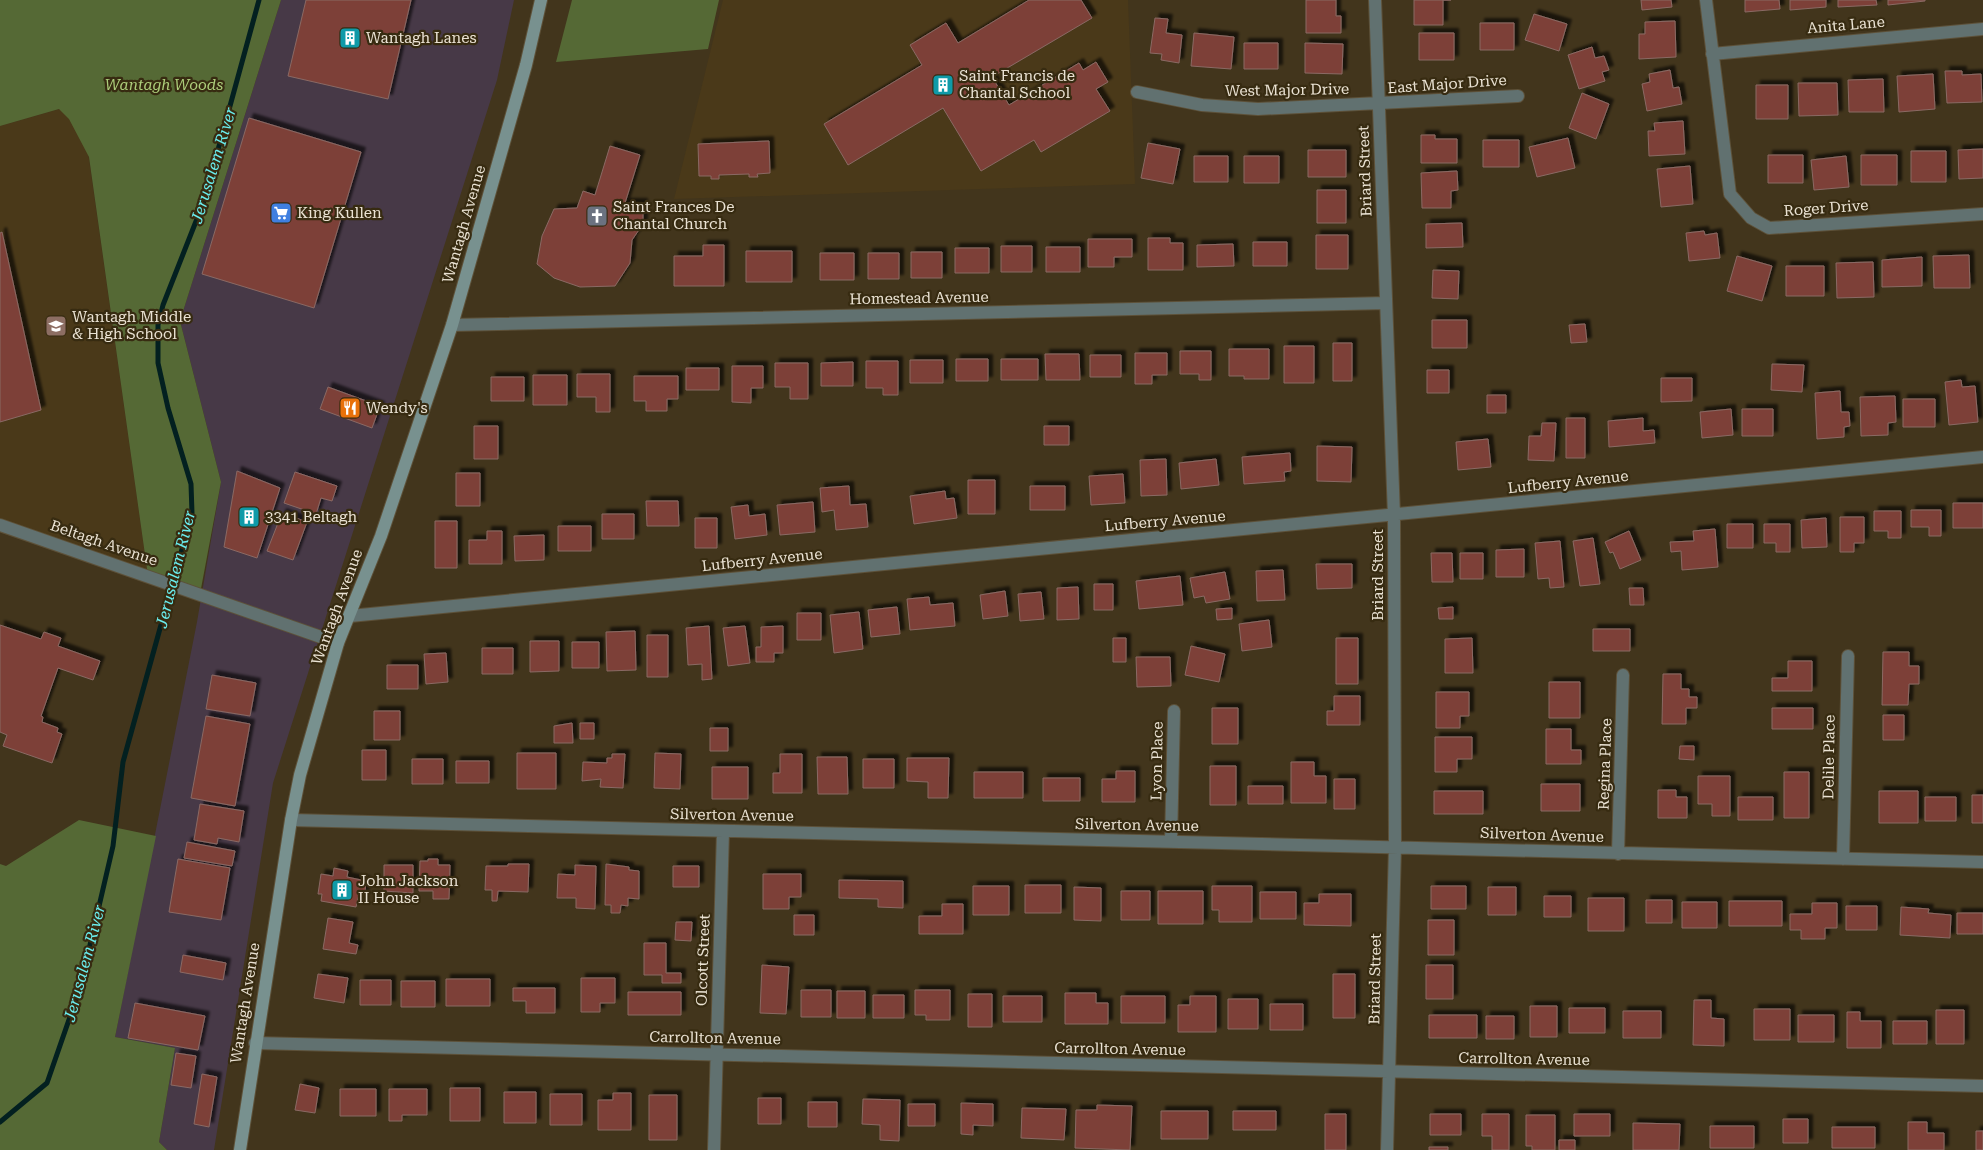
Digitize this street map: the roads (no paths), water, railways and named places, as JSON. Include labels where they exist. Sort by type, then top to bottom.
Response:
[{"type":"main road","name":"Wantagh Avenue","points":[[240,1150],[255,1043],[300,775],[338,643],[381,536],[452,325],[526,65],[540,0]]},
{"type":"street","name":"Briard Street","points":[[1375,0],[1394,516],[1394,847],[1387,1150]]},
{"type":"street","name":"Roger Drive","points":[[1706,0],[1730,194],[1751,218],[1769,228],[1983,214]]},
{"type":"street","name":"Anita Lane","points":[[1712,54],[1983,29]]},
{"type":"street","name":"West Major Drive","points":[[1137,92],[1231,108],[1379,104]]},
{"type":"street","name":"East Major Drive","points":[[1379,104],[1518,96]]},
{"type":"street","name":"Homestead Avenue","points":[[452,325],[1386,302]]},
{"type":"street","name":"Lufberry Avenue","points":[[350,616],[1394,516],[1983,457]]},
{"type":"street","name":"Beltagh Avenue","points":[[0,524],[338,643]]},
{"type":"street","name":"Delile Place","points":[[1843,859],[1848,656]]},
{"type":"street","name":"Regina Place","points":[[1618,854],[1624,675]]},
{"type":"street","name":"Lyon Place","points":[[1171,842],[1174,711]]},
{"type":"street","name":"Silverton Avenue","points":[[291,820],[1983,862]]},
{"type":"street","name":"Olcott Street","points":[[714,1150],[723,831]]},
{"type":"street","name":"Carrollton Avenue","points":[[255,1043],[1983,1086]]},
{"type":"waterway","name":"Jerusalem River","points":[[0,1122],[47,1083],[80,988],[113,846],[123,762],[192,513],[191,484],[168,408],[158,363],[158,325],[163,305],[204,201],[259,0]]},
{"type":"place","name":"Wantagh Lanes","points":[[350,38]]},
{"type":"place","name":"Saint Francis de Chantal School","points":[[943,85]]},
{"type":"place","name":"King Kullen","points":[[281,213]]},
{"type":"place","name":"Saint Frances De Chantal Church","points":[[597,216]]},
{"type":"place","name":"Wantagh Middle & High School","points":[[56,326]]},
{"type":"place","name":"Wendy's","points":[[350,408]]},
{"type":"place","name":"3341 Beltagh","points":[[249,517]]},
{"type":"place","name":"John Jackson II House","points":[[342,890]]},
{"type":"park label","name":"Wantagh Woods","points":[[164,85]]}]
